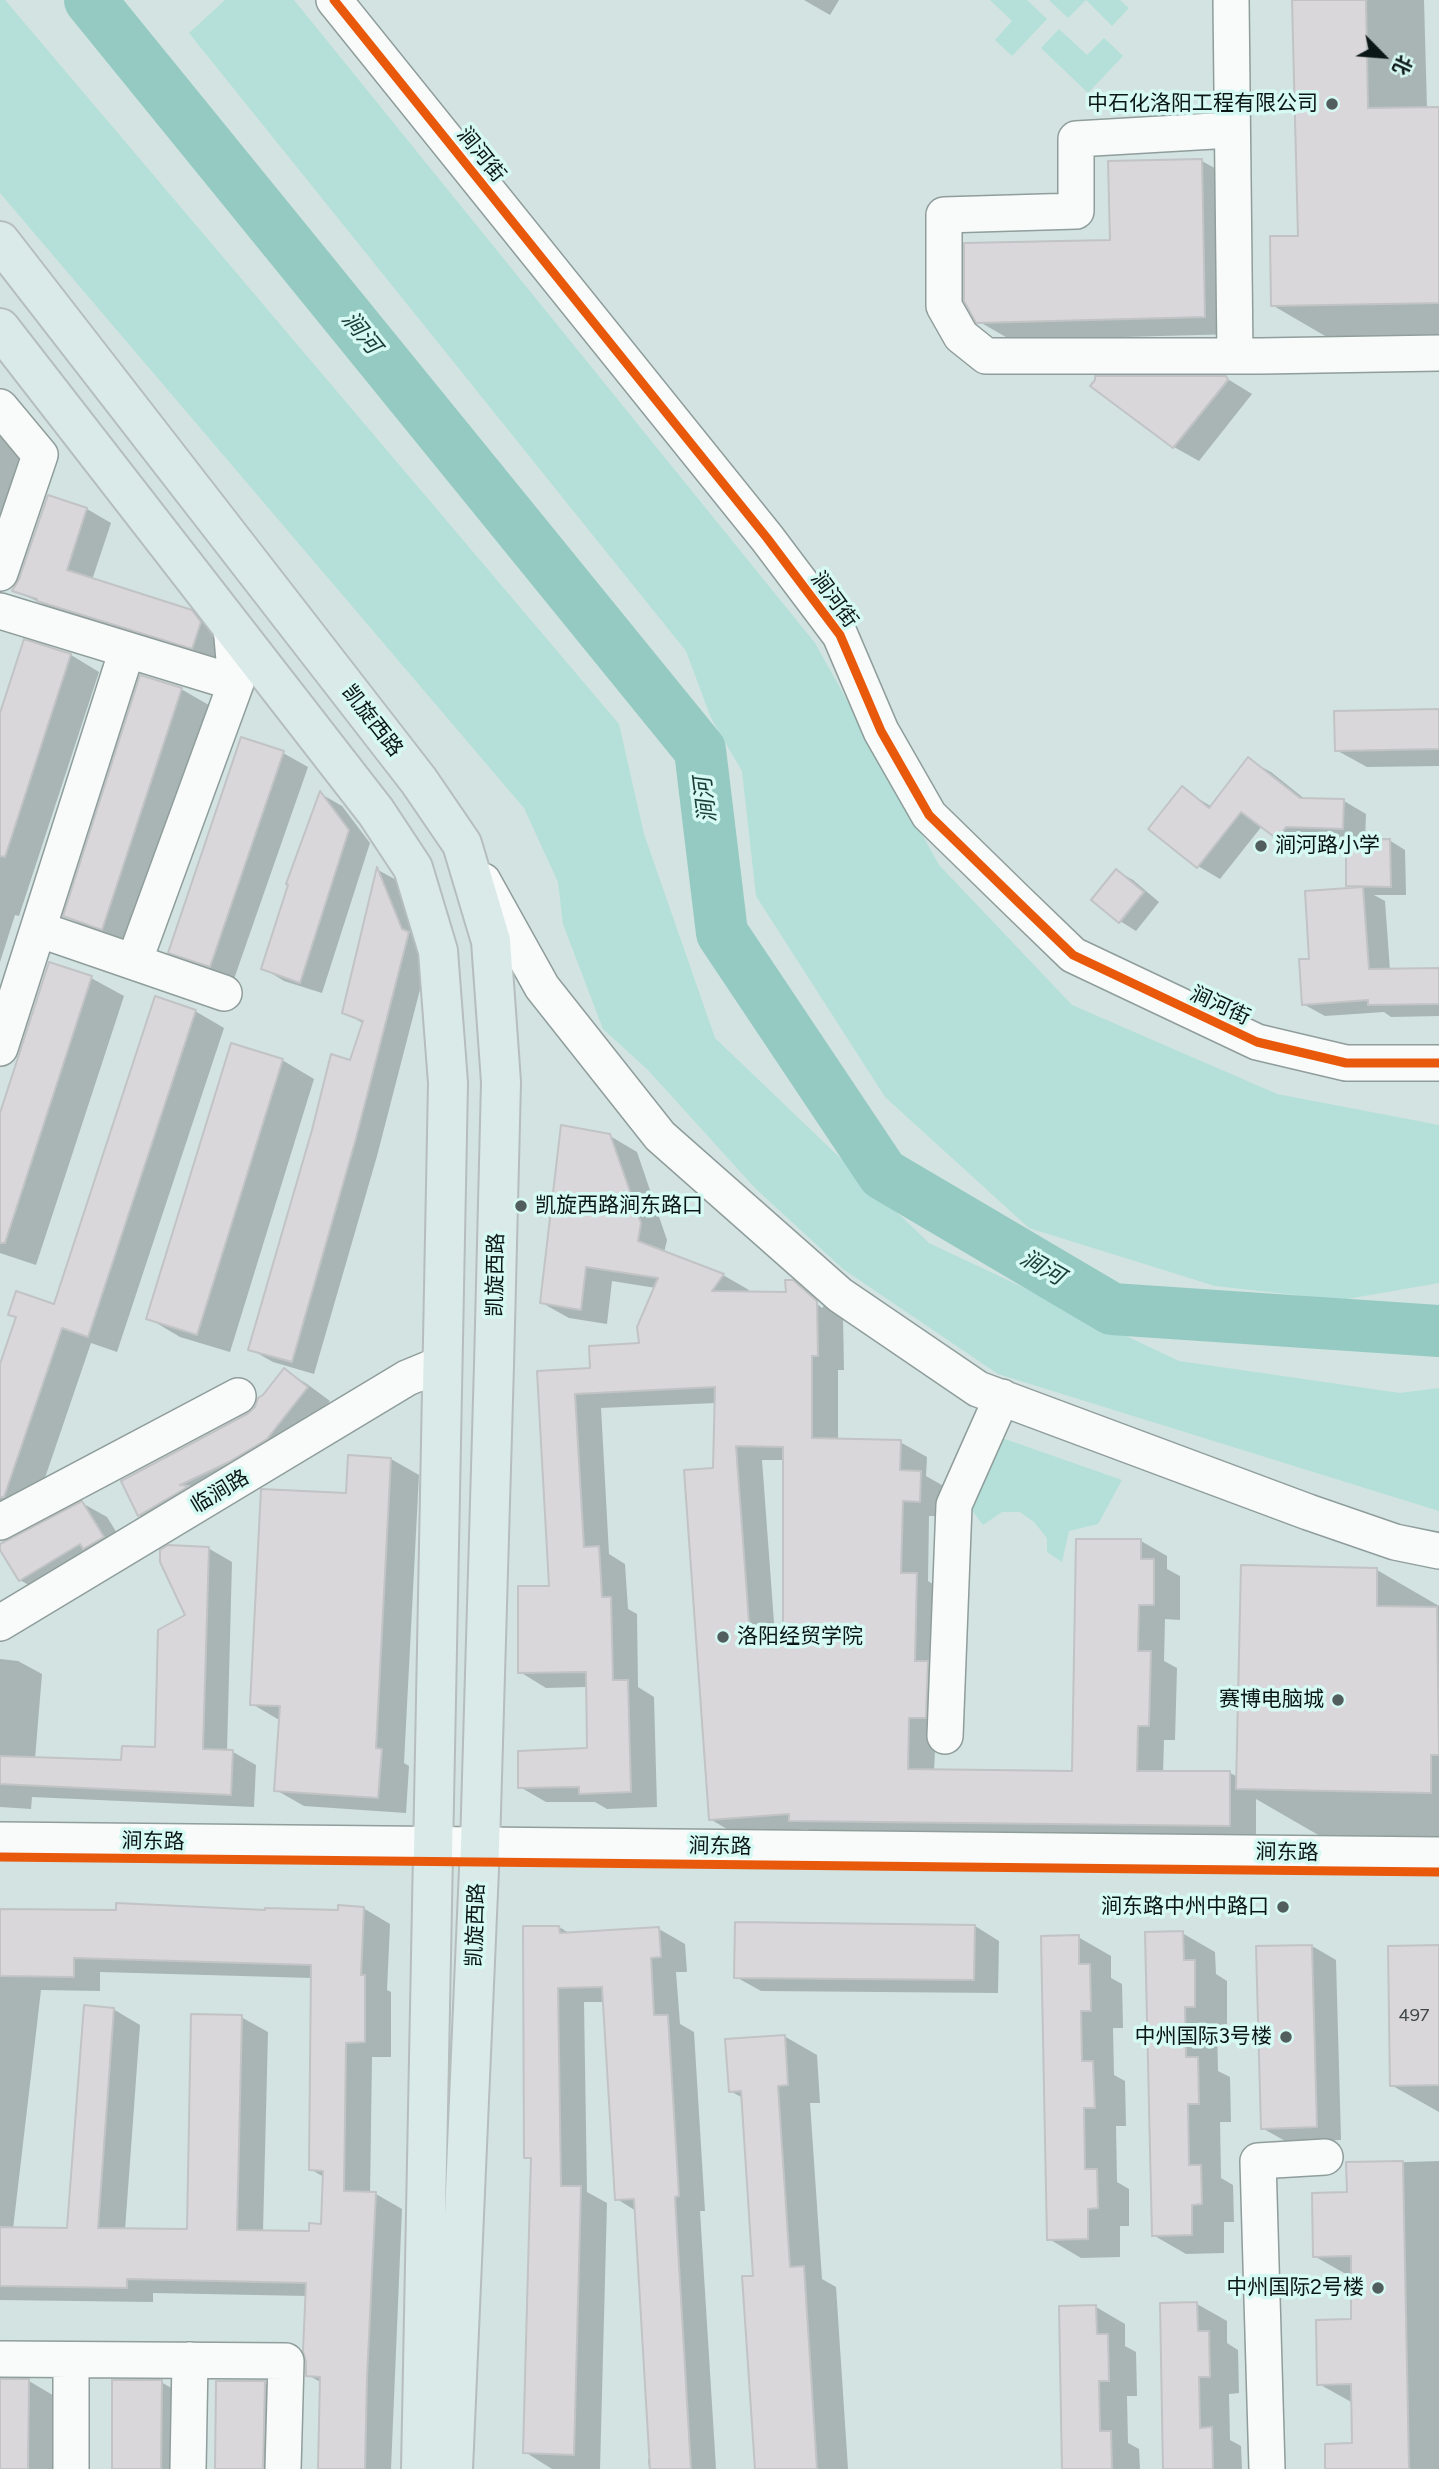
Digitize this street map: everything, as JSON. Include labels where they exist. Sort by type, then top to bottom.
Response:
[{"type":"main road","name":"凯旋西路","points":[[0,241],[419,781],[462,844],[491,941],[501,1082],[480,1854],[453,2469]]},
{"type":"main road","points":[[0,328],[376,812],[413,868],[438,951],[448,1083],[421,2469]]},
{"type":"street","name":"涧河街","points":[[334,0],[767,538],[840,635],[881,731],[929,814],[1073,955],[1257,1042],[1346,1063],[1439,1063]]},
{"type":"street","points":[[1231,0],[1235,356]]},
{"type":"street","points":[[1231,130],[1076,139],[1076,211],[944,215],[944,306],[961,336],[986,356],[1235,356],[1439,352]]},
{"type":"street","points":[[0,407],[40,455],[0,573]]},
{"type":"street","points":[[0,611],[236,683]]},
{"type":"street","points":[[134,962],[236,683],[231,626]]},
{"type":"street","points":[[0,1048],[127,650]]},
{"type":"street","points":[[462,844],[542,987],[660,1136],[840,1295],[978,1388],[1308,1512],[1395,1542],[1439,1551]]},
{"type":"street","points":[[38,929],[224,993]]},
{"type":"street","name":"临涧路","points":[[0,1623],[407,1378],[441,1364]]},
{"type":"street","points":[[0,1522],[238,1396]]},
{"type":"street","points":[[945,1736],[954,1505],[1002,1397]]},
{"type":"street","name":"涧东路","points":[[0,1840],[433,1854]]},
{"type":"street","name":"涧东路","points":[[0,1857],[433,1854],[1439,1855]]},
{"type":"street","name":"涧东路","points":[[480,1854],[1439,1872]]},
{"type":"street","points":[[1267,2469],[1258,2161],[1325,2157]]},
{"type":"street","points":[[0,2359],[286,2361],[283,2469]]},
{"type":"street","points":[[71,2360],[71,2469]]},
{"type":"street","points":[[188,2469],[190,2360]]},
{"type":"green space","points":[[0,0],[5,0],[619,724],[644,834],[715,1038],[929,1243],[1179,1361],[1400,1393],[1439,1388],[1439,1511],[998,1374],[843,1269],[755,1188],[648,1070],[603,1029],[563,924],[558,882],[524,808],[0,193]]},
{"type":"green space","points":[[225,0],[294,0],[815,643],[939,865],[1072,1005],[1277,1094],[1439,1125],[1439,1283],[1341,1300],[1215,1286],[1029,1228],[885,1097],[756,896],[742,771],[711,718],[686,651],[189,33]]},
{"type":"green space","points":[[990,0],[1027,0],[1047,19],[1012,56],[995,40],[1012,21]]},
{"type":"green space","points":[[1049,0],[1086,0],[1068,18]]},
{"type":"green space","points":[[1086,0],[1120,0],[1129,8],[1112,26]]},
{"type":"green space","points":[[1059,29],[1087,55],[1104,38],[1123,56],[1088,93],[1041,48]]},
{"type":"green space","points":[[1002,1438],[1122,1480],[1098,1524],[1069,1531],[1062,1562],[1047,1552],[1047,1538],[1034,1522],[1020,1512],[1002,1512],[983,1525],[971,1509]]},
{"type":"building","points":[[1292,0],[1366,0],[1368,108],[1439,107],[1439,303],[1271,306],[1270,236],[1298,236]]},
{"type":"building","points":[[1202,159],[1205,317],[976,323],[964,301],[964,243],[1110,240],[1108,161]]},
{"type":"building","points":[[1095,376],[1226,376],[1228,380],[1173,448],[1090,386]]},
{"type":"building","points":[[48,495],[87,508],[67,570],[192,610],[201,622],[192,649],[12,591],[19,579]]},
{"type":"building","points":[[24,639],[71,654],[5,857],[0,856],[0,713]]},
{"type":"building","points":[[140,675],[182,688],[102,930],[63,916]]},
{"type":"building","points":[[1439,709],[1439,749],[1335,751],[1334,711]]},
{"type":"building","points":[[241,737],[284,751],[210,967],[168,953]]},
{"type":"building","points":[[1248,757],[1300,798],[1344,799],[1343,829],[1286,827],[1277,839],[1241,812],[1197,868],[1148,829],[1182,786],[1209,808]]},
{"type":"building","points":[[320,791],[349,830],[300,983],[261,969],[288,885],[286,884]]},
{"type":"building","points":[[1390,839],[1391,887],[1346,886],[1346,840]]},
{"type":"building","points":[[377,867],[402,929],[409,932],[355,1142],[292,1362],[248,1350],[312,1130],[331,1054],[350,1060],[363,1021],[342,1013]]},
{"type":"building","points":[[1116,869],[1144,892],[1119,923],[1091,900]]},
{"type":"building","points":[[1363,887],[1369,969],[1439,968],[1439,1004],[1368,1005],[1368,1000],[1302,1005],[1299,959],[1309,959],[1305,891]]},
{"type":"building","points":[[49,962],[92,976],[5,1243],[0,1243],[0,1113]]},
{"type":"building","points":[[155,996],[196,1010],[88,1337],[62,1328],[4,1497],[0,1497],[0,1364],[16,1317],[8,1315],[16,1291],[54,1304]]},
{"type":"building","points":[[231,1043],[283,1059],[197,1335],[146,1319]]},
{"type":"building","points":[[561,1125],[610,1134],[641,1223],[638,1241],[724,1274],[712,1291],[786,1292],[785,1280],[793,1280],[817,1301],[818,1356],[812,1356],[812,1438],[901,1440],[900,1470],[921,1471],[920,1502],[903,1501],[901,1573],[917,1573],[915,1661],[928,1661],[926,1718],[909,1718],[908,1769],[1072,1771],[1076,1539],[1141,1539],[1141,1559],[1154,1559],[1154,1605],[1139,1605],[1138,1651],[1151,1651],[1149,1726],[1138,1726],[1137,1771],[1230,1771],[1230,1826],[789,1821],[789,1814],[709,1820],[684,1470],[713,1468],[715,1387],[575,1394],[584,1547],[599,1546],[602,1597],[611,1597],[613,1680],[628,1680],[631,1792],[579,1794],[579,1787],[518,1788],[518,1751],[587,1748],[586,1672],[518,1673],[518,1586],[549,1586],[537,1371],[590,1368],[589,1346],[639,1343],[637,1327],[658,1278],[586,1267],[581,1310],[540,1303]],"holes":[[[736,1446],[783,1447],[783,1634],[750,1636]]]},
{"type":"building","points":[[284,1368],[308,1387],[267,1439],[229,1462],[180,1485],[189,1486],[138,1516],[121,1481],[247,1414]]},
{"type":"building","points":[[348,1455],[391,1458],[376,1748],[382,1749],[378,1798],[274,1791],[280,1706],[250,1705],[261,1489],[346,1493]]},
{"type":"building","points":[[82,1501],[104,1537],[83,1549],[80,1544],[19,1581],[0,1550],[0,1544]]},
{"type":"building","points":[[168,1545],[209,1547],[203,1749],[233,1750],[231,1795],[0,1784],[0,1756],[121,1760],[122,1746],[155,1747],[158,1630],[185,1615],[160,1562],[160,1550]]},
{"type":"building","name":"赛博电脑城","points":[[1241,1565],[1377,1568],[1377,1606],[1437,1607],[1439,1755],[1431,1755],[1431,1793],[1236,1789]]},
{"type":"building","points":[[116,1903],[265,1910],[338,1910],[338,1905],[364,1907],[361,1975],[365,1975],[365,2042],[346,2043],[344,2191],[376,2192],[365,2469],[318,2469],[320,2377],[306,2376],[303,2351],[306,2283],[127,2279],[127,2288],[0,2286],[0,2227],[67,2228],[84,2005],[114,2008],[98,2228],[187,2229],[191,2014],[242,2015],[237,2230],[309,2231],[309,2223],[321,2224],[323,2171],[309,2170],[311,1965],[74,1958],[74,1977],[0,1976],[0,1909],[116,1910]]},
{"type":"building","points":[[735,1922],[975,1925],[974,1980],[734,1978]]},
{"type":"building","points":[[523,1926],[559,1926],[560,1933],[659,1927],[661,1957],[651,1958],[654,2015],[668,2015],[679,2196],[675,2197],[691,2469],[650,2469],[634,2199],[615,2200],[602,1987],[558,1988],[561,2186],[581,2186],[574,2455],[523,2453],[531,2158],[524,2158]]},
{"type":"building","points":[[1183,1931],[1184,1960],[1195,1960],[1195,2007],[1185,2007],[1186,2057],[1198,2057],[1199,2104],[1188,2104],[1189,2165],[1201,2165],[1202,2204],[1192,2205],[1192,2235],[1152,2236],[1145,1932]]},
{"type":"building","points":[[1079,1935],[1079,1964],[1090,1964],[1091,2011],[1081,2011],[1082,2061],[1093,2061],[1095,2108],[1084,2108],[1085,2169],[1097,2169],[1098,2208],[1088,2209],[1088,2239],[1047,2240],[1041,1936]]},
{"type":"building","name":"中州国际3号楼","points":[[1312,1945],[1317,2127],[1261,2129],[1256,1946]]},
{"type":"building","points":[[1439,1945],[1439,2085],[1390,2086],[1388,1946]]},
{"type":"building","points":[[785,2035],[788,2085],[778,2086],[790,2267],[804,2266],[817,2469],[755,2469],[742,2276],[753,2276],[741,2091],[729,2092],[725,2039]]},
{"type":"building","name":"中州国际2号楼","points":[[1403,2161],[1409,2469],[1325,2469],[1325,2444],[1352,2443],[1351,2384],[1317,2385],[1316,2320],[1351,2319],[1351,2256],[1313,2257],[1312,2193],[1347,2192],[1346,2162]]},
{"type":"building","points":[[1197,2302],[1198,2331],[1209,2331],[1210,2377],[1199,2377],[1200,2428],[1212,2427],[1213,2469],[1163,2469],[1160,2303]]},
{"type":"building","points":[[1096,2305],[1097,2334],[1108,2334],[1109,2381],[1099,2381],[1100,2431],[1111,2431],[1112,2469],[1062,2469],[1059,2306]]},
{"type":"building","points":[[0,2379],[29,2379],[28,2469],[0,2469]]},
{"type":"building","points":[[112,2380],[162,2380],[161,2469],[112,2469]]},
{"type":"building","points":[[216,2381],[265,2381],[263,2469],[215,2469]]},
{"type":"waterway","name":"涧河","points":[[90,0],[700,750],[722,933],[883,1174],[1112,1309],[1439,1331]]},
{"type":"waterway","points":[[101,13],[114,0]]},
{"type":"cycle path","points":[[334,0],[767,538],[840,635],[881,731],[929,815],[1073,955],[1257,1042],[1346,1063],[1439,1063]]},
{"type":"cycle path","points":[[0,1857],[1439,1872]]},
{"type":"place","name":"中石化洛阳工程有限公司","points":[[1332,104]]},
{"type":"place","name":"涧河路小学","points":[[1261,846]]},
{"type":"place","name":"凯旋西路涧东路口","points":[[521,1206]]},
{"type":"place","name":"洛阳经贸学院","points":[[723,1637]]},
{"type":"place","name":"赛博电脑城","points":[[1338,1700]]},
{"type":"place","name":"涧东路中州中路口","points":[[1283,1907]]},
{"type":"place","name":"中州国际3号楼","points":[[1286,2037]]},
{"type":"place","name":"中州国际2号楼","points":[[1378,2288]]}]
